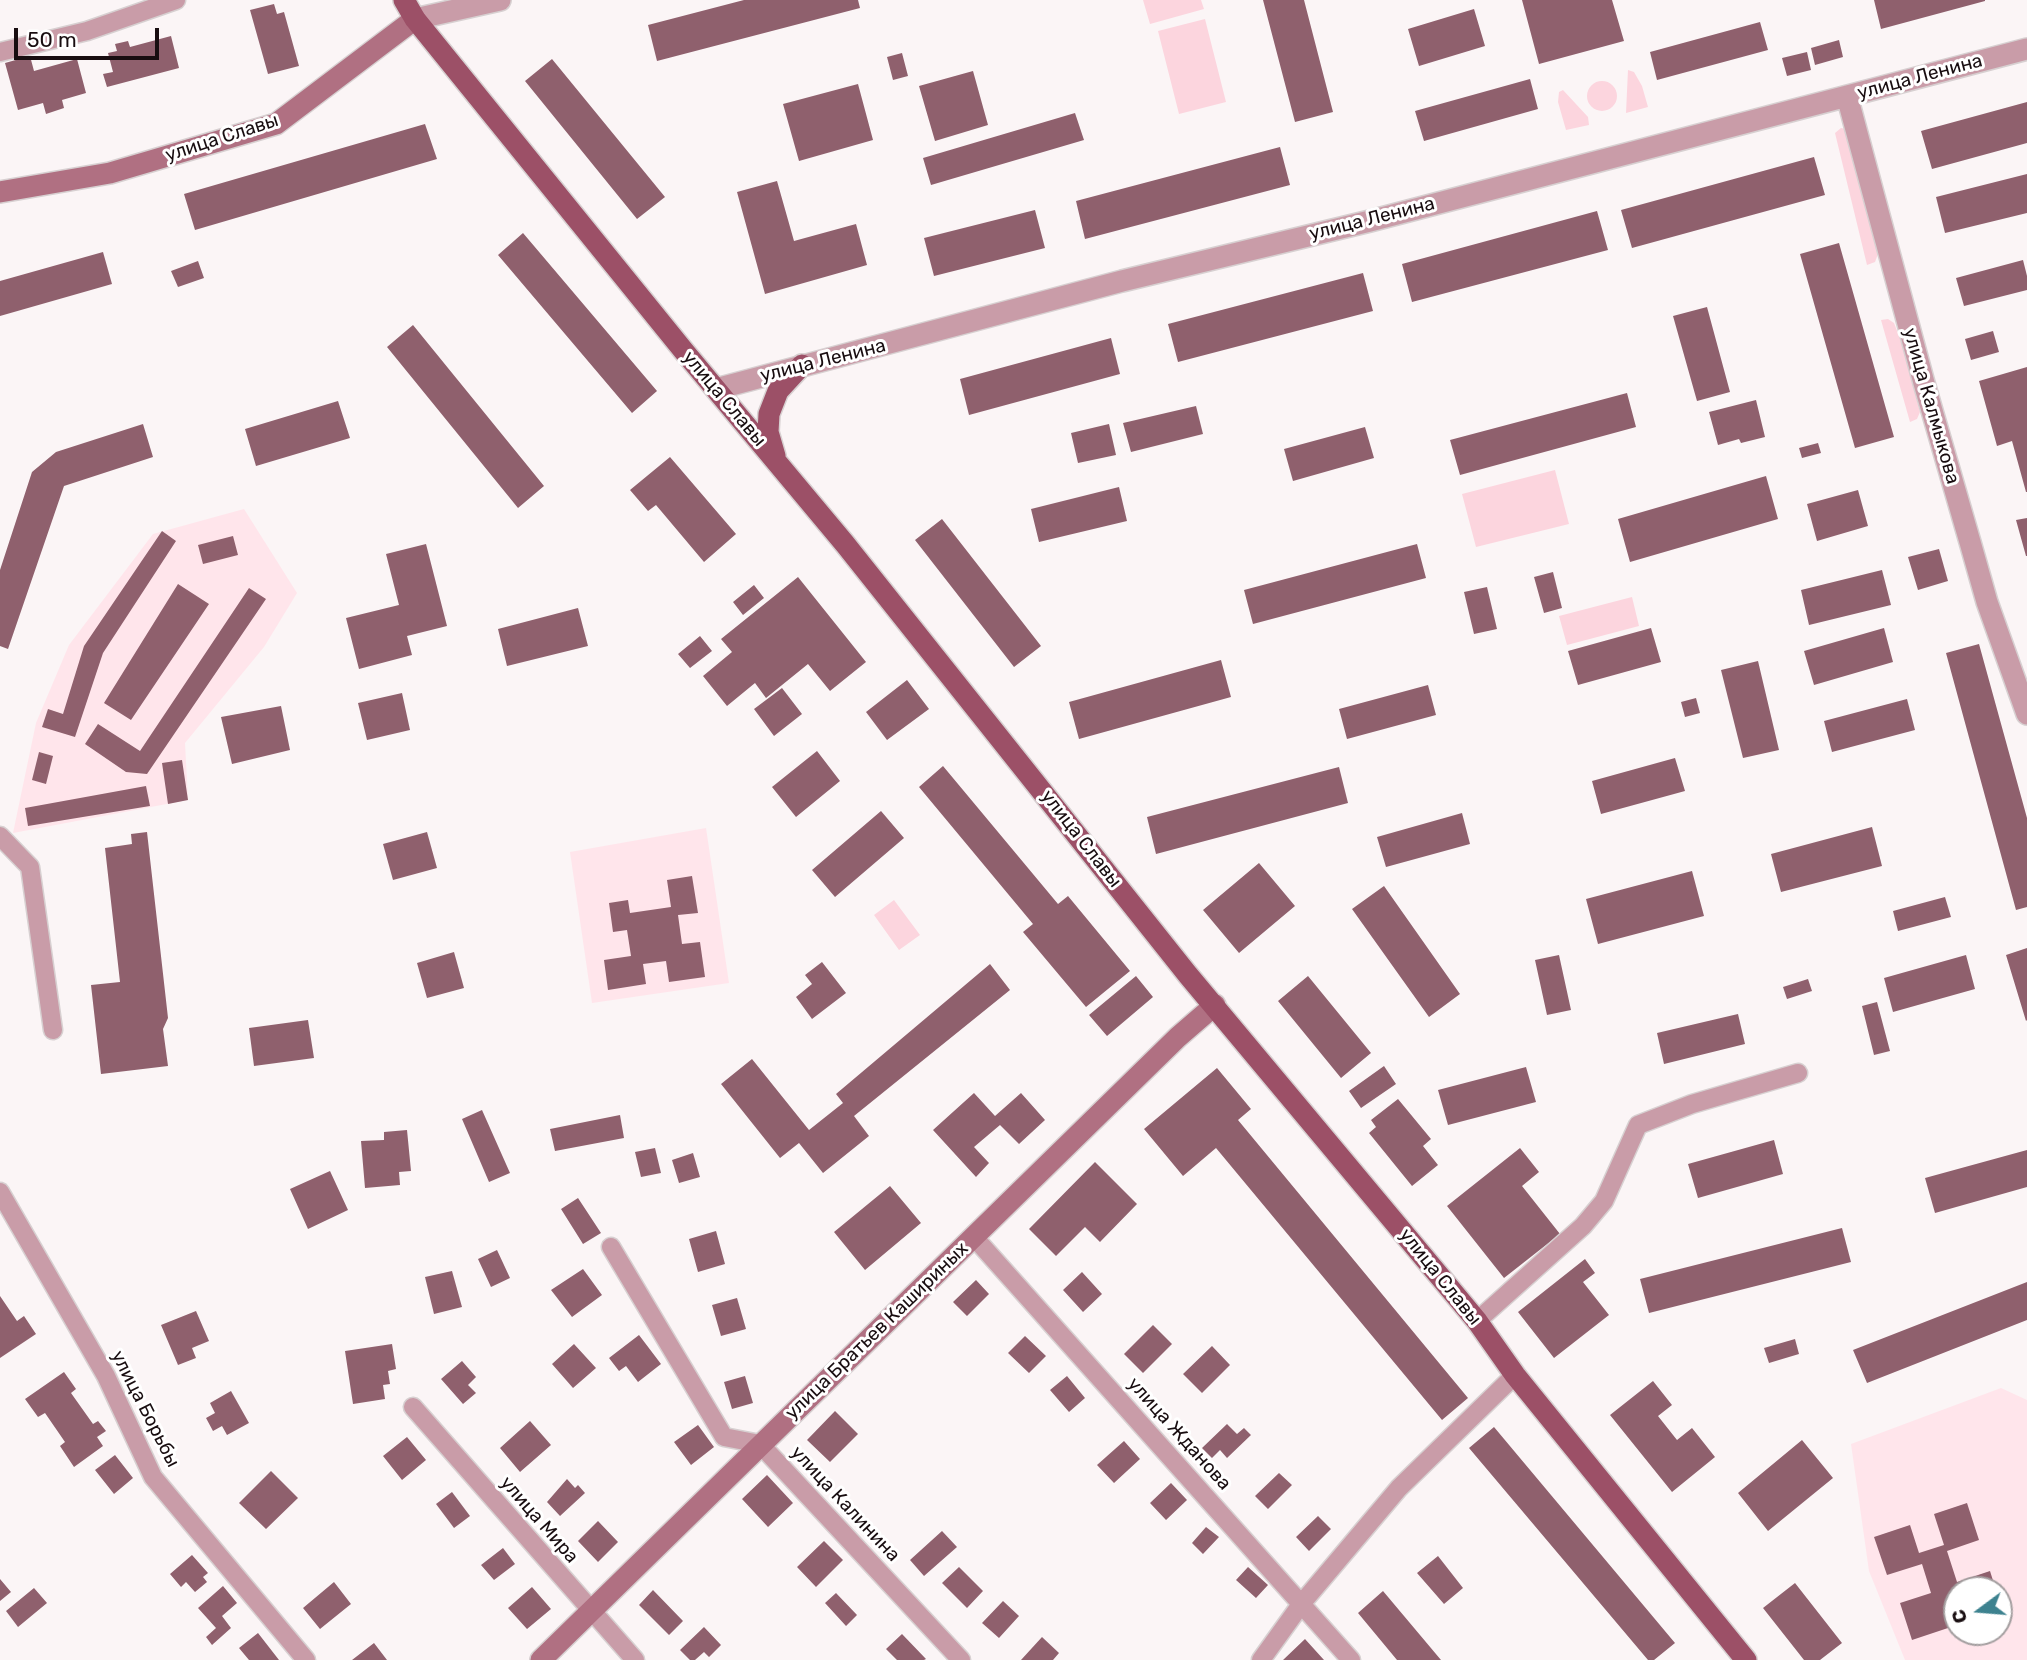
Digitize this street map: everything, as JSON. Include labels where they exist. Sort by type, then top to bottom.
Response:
[{"type":"main road","name":"улица Славы","points":[[0,192],[110,173],[276,124],[330,86],[410,9],[1215,1005],[1477,1321],[1515,1375],[1746,1660]]},
{"type":"main road","points":[[776,462],[768,432],[769,414],[778,391],[802,365]]},
{"type":"main road","name":"улица Братьев Кашириных","points":[[541,1660],[1178,1037],[1215,1005]]},
{"type":"street","points":[[0,52],[87,31],[176,0]]},
{"type":"street","points":[[410,9],[500,0]]},
{"type":"street","name":"улица Ленина","points":[[716,389],[1122,281],[1370,220],[2027,49]]},
{"type":"street","name":"улица Калмыкова","points":[[1847,96],[1924,383],[1987,602],[2027,714]]},
{"type":"street","points":[[0,836],[30,867],[53,1030]]},
{"type":"street","points":[[1477,1321],[1583,1226],[1604,1201],[1639,1125],[1692,1104],[1798,1073]]},
{"type":"street","name":"улица Борьбы","points":[[0,1192],[106,1376],[153,1477],[306,1660]]},
{"type":"street","name":"улица Жданова","points":[[974,1237],[1351,1660]]},
{"type":"street","name":"улица Калинина","points":[[611,1247],[723,1437],[760,1444],[961,1660]]},
{"type":"street","points":[[1261,1660],[1302,1603],[1399,1488],[1515,1375]]},
{"type":"street","name":"улица Мира","points":[[413,1407],[635,1660]]},
{"type":"shaded area","points":[[1143,0],[1201,0],[1204,9],[1150,24]]},
{"type":"shaded area","points":[[1205,19],[1226,102],[1179,114],[1158,31]]},
{"type":"shaded area","points":[[1628,70],[1634,72],[1642,86],[1648,107],[1626,113]]},
{"type":"shaded area","points":[[1602,81],[1613,85],[1617,96],[1613,107],[1602,111],[1591,107],[1587,96],[1591,85]]},
{"type":"shaded area","points":[[1563,90],[1588,117],[1589,125],[1566,130],[1558,102],[1559,92]]},
{"type":"shaded area","points":[[1841,128],[1846,129],[1878,254],[1875,262],[1867,265],[1835,133]]},
{"type":"shaded area","points":[[1888,319],[1894,323],[1901,341],[1920,412],[1917,419],[1910,422],[1881,320]]},
{"type":"shaded area","points":[[1555,470],[1569,524],[1476,547],[1462,494]]},
{"type":"shaded area","points":[[244,509],[297,593],[264,647],[185,743],[188,800],[13,833],[36,723],[69,645],[153,534]]},
{"type":"shaded area","points":[[1632,597],[1639,626],[1567,645],[1559,616]]},
{"type":"shaded area","points":[[706,828],[729,983],[592,1003],[570,852]]},
{"type":"shaded area","points":[[894,900],[920,935],[899,950],[874,915]]},
{"type":"shaded area","points":[[2001,1388],[2027,1400],[2027,1660],[1905,1660],[1869,1571],[1851,1444]]},
{"type":"building","points":[[744,0],[858,0],[860,8],[657,61],[648,25]]},
{"type":"building","points":[[1263,0],[1304,0],[1333,112],[1295,122]]},
{"type":"building","points":[[1522,0],[1612,0],[1624,41],[1539,64]]},
{"type":"building","points":[[1874,0],[1985,0],[1985,1],[1881,29]]},
{"type":"building","points":[[274,4],[277,14],[284,12],[299,66],[268,74],[250,10]]},
{"type":"building","points":[[1474,9],[1485,46],[1419,66],[1408,29]]},
{"type":"building","points":[[1760,22],[1768,50],[1657,80],[1650,52]]},
{"type":"building","points":[[171,36],[179,68],[107,87],[103,74],[113,72],[108,53],[117,51],[115,44],[128,41],[130,47]]},
{"type":"building","points":[[1839,40],[1843,57],[1815,65],[1811,48]]},
{"type":"building","points":[[1807,52],[1811,70],[1787,76],[1782,58]]},
{"type":"building","points":[[902,53],[908,76],[893,80],[887,57]]},
{"type":"building","points":[[30,56],[34,71],[77,59],[86,93],[62,100],[64,108],[46,114],[43,103],[18,110],[5,63]]},
{"type":"building","points":[[552,59],[665,197],[637,219],[525,81]]},
{"type":"building","points":[[973,71],[988,125],[935,141],[919,86]]},
{"type":"building","points":[[1530,79],[1538,109],[1424,141],[1415,111]]},
{"type":"building","points":[[858,84],[873,140],[799,161],[783,104]]},
{"type":"building","points":[[2027,102],[2027,143],[1932,169],[1921,131]]},
{"type":"building","points":[[1075,113],[1084,140],[931,185],[923,158]]},
{"type":"building","points":[[425,124],[437,159],[195,230],[184,194]]},
{"type":"building","points":[[1280,147],[1290,185],[1085,239],[1076,201]]},
{"type":"building","points":[[1814,157],[1825,195],[1632,248],[1621,210]]},
{"type":"building","points":[[2027,174],[2027,213],[1945,233],[1936,197]]},
{"type":"building","points":[[777,181],[794,241],[856,224],[867,265],[765,294],[737,192]]},
{"type":"building","points":[[1035,210],[1045,248],[934,276],[924,238]]},
{"type":"building","points":[[1597,211],[1608,250],[1412,302],[1402,264]]},
{"type":"building","points":[[523,233],[657,391],[632,413],[498,255]]},
{"type":"building","points":[[1839,243],[1894,437],[1855,448],[1800,254]]},
{"type":"building","points":[[103,252],[112,284],[0,316],[0,281]]},
{"type":"building","points":[[2023,260],[2027,290],[1964,306],[1956,278]]},
{"type":"building","points":[[198,261],[204,278],[178,287],[171,271]]},
{"type":"building","points":[[1363,273],[1373,311],[1178,362],[1168,324]]},
{"type":"building","points":[[1707,307],[1730,392],[1697,401],[1673,316]]},
{"type":"building","points":[[413,325],[544,486],[518,508],[387,347]]},
{"type":"building","points":[[1993,331],[1999,352],[1971,360],[1965,339]]},
{"type":"building","points":[[1111,338],[1120,374],[969,415],[960,379]]},
{"type":"building","points":[[2027,367],[2026,492],[2012,441],[1997,446],[1979,381]]},
{"type":"building","points":[[1627,393],[1636,427],[1460,475],[1450,440]]},
{"type":"building","points":[[1756,400],[1765,437],[1741,443],[1739,439],[1718,445],[1709,412]]},
{"type":"building","points":[[338,401],[350,438],[256,466],[245,429]]},
{"type":"building","points":[[1196,406],[1203,434],[1131,452],[1123,423]]},
{"type":"building","points":[[143,424],[153,457],[64,486],[8,649],[0,646],[0,570],[32,472],[56,452]]},
{"type":"building","points":[[1109,424],[1116,455],[1078,463],[1071,433]]},
{"type":"building","points":[[1365,427],[1374,458],[1293,481],[1284,449]]},
{"type":"building","points":[[1818,443],[1821,453],[1802,458],[1799,448]]},
{"type":"building","points":[[670,457],[736,534],[704,562],[656,505],[648,511],[630,490]]},
{"type":"building","points":[[1766,476],[1778,519],[1630,562],[1618,519]]},
{"type":"building","points":[[1119,487],[1127,521],[1039,542],[1031,509]]},
{"type":"building","points":[[1858,490],[1868,526],[1817,541],[1807,504]]},
{"type":"building","points":[[2027,518],[2027,556],[2026,556],[2016,520]]},
{"type":"building","points":[[942,519],[1041,646],[1014,667],[915,540]]},
{"type":"building","points":[[162,531],[176,541],[103,653],[75,737],[42,727],[48,709],[63,714],[84,646]]},
{"type":"building","points":[[233,536],[238,555],[203,564],[198,545]]},
{"type":"building","points":[[426,544],[447,626],[407,636],[412,655],[359,669],[346,618],[399,605],[386,554]]},
{"type":"building","points":[[1417,544],[1426,578],[1253,624],[1244,590]]},
{"type":"building","points":[[1939,549],[1948,581],[1918,590],[1908,557]]},
{"type":"building","points":[[1882,570],[1891,605],[1809,625],[1801,590]]},
{"type":"building","points":[[1553,572],[1562,608],[1544,613],[1534,577]]},
{"type":"building","points":[[798,577],[866,662],[830,691],[808,664],[766,698],[755,683],[727,706],[703,676],[732,652],[721,639]]},
{"type":"building","points":[[178,584],[209,604],[131,720],[104,703]]},
{"type":"building","points":[[754,585],[764,598],[743,615],[733,602]]},
{"type":"building","points":[[1487,587],[1497,629],[1474,634],[1464,592]]},
{"type":"building","points":[[249,588],[266,599],[147,774],[126,772],[85,744],[98,724],[140,751]]},
{"type":"building","points":[[578,608],[588,646],[507,666],[498,629]]},
{"type":"building","points":[[1651,628],[1661,662],[1578,685],[1568,651]]},
{"type":"building","points":[[1884,628],[1893,662],[1814,685],[1804,651]]},
{"type":"building","points":[[700,636],[712,651],[690,668],[678,654]]},
{"type":"building","points":[[1979,644],[2027,818],[2027,907],[2016,910],[1946,653]]},
{"type":"building","points":[[1221,660],[1231,697],[1079,739],[1069,702]]},
{"type":"building","points":[[1758,661],[1779,750],[1743,758],[1721,670]]},
{"type":"building","points":[[907,680],[929,709],[887,740],[866,712]]},
{"type":"building","points":[[1428,685],[1436,715],[1347,739],[1339,709]]},
{"type":"building","points":[[782,688],[802,714],[774,736],[754,709]]},
{"type":"building","points":[[402,693],[410,730],[367,740],[358,703]]},
{"type":"building","points":[[1696,698],[1700,713],[1685,717],[1681,702]]},
{"type":"building","points":[[1907,699],[1915,730],[1832,752],[1824,721]]},
{"type":"building","points":[[281,706],[290,750],[232,764],[221,717]]},
{"type":"building","points":[[817,751],[840,781],[796,817],[772,787]]},
{"type":"building","points":[[39,752],[53,756],[46,784],[32,780]]},
{"type":"building","points":[[1675,758],[1685,791],[1601,814],[1592,781]]},
{"type":"building","points":[[182,760],[188,800],[168,804],[162,763]]},
{"type":"building","points":[[943,766],[1058,904],[1068,896],[1130,971],[1086,1007],[1023,932],[1033,924],[919,787]]},
{"type":"building","points":[[1339,767],[1348,803],[1156,854],[1147,817]]},
{"type":"building","points":[[146,786],[150,806],[28,826],[25,808]]},
{"type":"building","points":[[881,811],[904,838],[835,897],[812,870]]},
{"type":"building","points":[[1462,813],[1470,844],[1386,867],[1377,837]]},
{"type":"building","points":[[1872,827],[1882,866],[1781,892],[1771,854]]},
{"type":"building","points":[[147,832],[168,1018],[163,1029],[168,1066],[101,1074],[91,985],[120,982],[105,848],[132,844],[131,834]]},
{"type":"building","points":[[427,832],[437,868],[393,880],[383,844]]},
{"type":"building","points":[[1259,863],[1295,906],[1239,953],[1203,910]]},
{"type":"building","points":[[1692,871],[1704,916],[1598,944],[1586,899]]},
{"type":"building","points":[[692,876],[698,913],[678,915],[682,944],[700,942],[705,977],[669,982],[666,961],[643,964],[646,984],[608,990],[604,960],[631,956],[627,930],[613,932],[609,903],[628,900],[630,913],[671,907],[667,880]]},
{"type":"building","points":[[1384,886],[1460,994],[1429,1017],[1352,909]]},
{"type":"building","points":[[1945,897],[1951,917],[1898,931],[1893,911]]},
{"type":"building","points":[[2027,948],[2027,1020],[2026,1021],[2006,955]]},
{"type":"building","points":[[454,952],[464,988],[427,998],[417,963]]},
{"type":"building","points":[[1559,955],[1571,1010],[1547,1015],[1535,960]]},
{"type":"building","points":[[1966,955],[1975,989],[1893,1012],[1884,978]]},
{"type":"building","points":[[822,962],[846,993],[812,1019],[796,997],[812,984],[805,975]]},
{"type":"building","points":[[990,964],[1010,990],[854,1116],[869,1136],[823,1173],[799,1143],[780,1158],[721,1084],[752,1059],[809,1130],[843,1103],[836,1094]]},
{"type":"building","points":[[1136,976],[1153,997],[1107,1036],[1089,1015]]},
{"type":"building","points":[[1308,976],[1371,1053],[1341,1078],[1278,1001]]},
{"type":"building","points":[[1808,979],[1812,991],[1787,999],[1783,987]]},
{"type":"building","points":[[1877,1002],[1890,1051],[1874,1055],[1862,1006]]},
{"type":"building","points":[[1738,1014],[1745,1044],[1664,1064],[1657,1033]]},
{"type":"building","points":[[308,1020],[314,1058],[254,1066],[249,1028]]},
{"type":"building","points":[[1384,1066],[1396,1084],[1361,1108],[1349,1091]]},
{"type":"building","points":[[1526,1067],[1536,1102],[1448,1125],[1438,1090]]},
{"type":"building","points":[[1217,1068],[1251,1109],[1238,1120],[1468,1398],[1442,1420],[1216,1148],[1183,1176],[1144,1129]]},
{"type":"building","points":[[974,1093],[995,1116],[1021,1093],[1045,1120],[1019,1144],[1000,1125],[974,1147],[989,1163],[976,1177],[933,1130]]},
{"type":"building","points":[[1398,1099],[1431,1139],[1423,1146],[1438,1165],[1412,1186],[1369,1133],[1376,1127],[1371,1120]]},
{"type":"building","points":[[482,1110],[510,1173],[489,1182],[462,1119]]},
{"type":"building","points":[[620,1115],[624,1138],[555,1151],[550,1129]]},
{"type":"building","points":[[407,1130],[411,1171],[399,1172],[400,1185],[365,1188],[361,1141],[384,1140],[384,1132]]},
{"type":"building","points":[[1774,1140],[1783,1174],[1698,1198],[1688,1164]]},
{"type":"building","points":[[655,1148],[661,1173],[641,1177],[635,1152]]},
{"type":"building","points":[[1520,1148],[1539,1172],[1522,1186],[1560,1234],[1504,1278],[1447,1206]]},
{"type":"building","points":[[2027,1150],[2027,1187],[1935,1213],[1925,1178]]},
{"type":"building","points":[[693,1153],[700,1177],[679,1183],[672,1160]]},
{"type":"building","points":[[1095,1162],[1137,1204],[1100,1242],[1085,1227],[1056,1256],[1029,1229]]},
{"type":"building","points":[[330,1171],[348,1210],[308,1229],[290,1189]]},
{"type":"building","points":[[890,1186],[921,1223],[865,1270],[834,1232]]},
{"type":"building","points":[[578,1198],[601,1233],[583,1244],[561,1209]]},
{"type":"building","points":[[1842,1228],[1851,1262],[1649,1313],[1640,1279]]},
{"type":"building","points":[[716,1231],[725,1264],[698,1272],[689,1239]]},
{"type":"building","points":[[497,1250],[510,1278],[491,1287],[478,1259]]},
{"type":"building","points":[[1585,1259],[1595,1273],[1583,1282],[1609,1315],[1554,1358],[1518,1312]]},
{"type":"building","points":[[583,1269],[602,1295],[572,1317],[551,1290]]},
{"type":"building","points":[[452,1271],[462,1307],[434,1314],[425,1277]]},
{"type":"building","points":[[1082,1272],[1102,1294],[1083,1312],[1063,1290]]},
{"type":"building","points":[[976,1280],[989,1294],[967,1316],[953,1302]]},
{"type":"building","points":[[2027,1282],[2027,1320],[1867,1383],[1853,1350]]},
{"type":"building","points":[[0,1296],[17,1321],[24,1316],[36,1334],[0,1358]]},
{"type":"building","points":[[737,1298],[746,1329],[721,1336],[712,1305]]},
{"type":"building","points":[[196,1311],[209,1341],[192,1348],[196,1358],[178,1365],[161,1325]]},
{"type":"building","points":[[1153,1325],[1172,1344],[1143,1373],[1124,1354]]},
{"type":"building","points":[[639,1335],[661,1364],[638,1382],[626,1366],[619,1371],[609,1358]]},
{"type":"building","points":[[1025,1336],[1046,1356],[1029,1373],[1008,1353]]},
{"type":"building","points":[[1795,1339],[1799,1354],[1769,1363],[1764,1348]]},
{"type":"building","points":[[392,1344],[396,1369],[388,1371],[390,1384],[383,1385],[385,1399],[353,1404],[345,1351]]},
{"type":"building","points":[[574,1344],[596,1368],[573,1388],[552,1364]]},
{"type":"building","points":[[1212,1346],[1230,1365],[1202,1393],[1183,1374]]},
{"type":"building","points":[[462,1361],[476,1377],[468,1385],[476,1393],[463,1404],[441,1379]]},
{"type":"building","points":[[64,1372],[76,1389],[71,1393],[93,1424],[98,1421],[106,1431],[97,1437],[103,1446],[74,1467],[60,1446],[65,1442],[45,1413],[38,1417],[25,1399]]},
{"type":"building","points":[[745,1376],[753,1403],[732,1409],[724,1382]]},
{"type":"building","points":[[1067,1376],[1085,1398],[1069,1412],[1050,1390]]},
{"type":"building","points":[[1653,1381],[1672,1405],[1658,1416],[1677,1440],[1692,1428],[1715,1457],[1672,1492],[1610,1415]]},
{"type":"building","points":[[231,1391],[249,1423],[227,1435],[222,1426],[213,1431],[206,1418],[215,1413],[210,1403]]},
{"type":"building","points":[[835,1411],[858,1434],[830,1462],[807,1440]]},
{"type":"building","points":[[530,1421],[551,1445],[520,1472],[500,1448]]},
{"type":"building","points":[[1227,1424],[1237,1434],[1244,1428],[1251,1435],[1227,1458],[1220,1450],[1212,1458],[1202,1448]]},
{"type":"building","points":[[698,1425],[714,1447],[691,1465],[674,1442]]},
{"type":"building","points":[[1494,1427],[1675,1643],[1654,1660],[1648,1660],[1469,1448]]},
{"type":"building","points":[[407,1437],[426,1460],[402,1480],[383,1456]]},
{"type":"building","points":[[1802,1440],[1833,1478],[1768,1531],[1738,1493]]},
{"type":"building","points":[[1124,1441],[1140,1459],[1114,1483],[1097,1465]]},
{"type":"building","points":[[115,1455],[133,1478],[114,1494],[95,1470]]},
{"type":"building","points":[[271,1471],[298,1498],[266,1529],[239,1503]]},
{"type":"building","points":[[1279,1473],[1292,1485],[1268,1509],[1255,1496]]},
{"type":"building","points":[[767,1475],[793,1503],[768,1527],[742,1499]]},
{"type":"building","points":[[567,1479],[575,1488],[578,1485],[585,1493],[560,1516],[547,1502]]},
{"type":"building","points":[[1171,1483],[1187,1500],[1166,1520],[1150,1503]]},
{"type":"building","points":[[452,1492],[470,1516],[454,1528],[436,1504]]},
{"type":"building","points":[[1967,1503],[1979,1540],[1947,1551],[1955,1576],[1943,1576],[1943,1630],[1912,1640],[1900,1603],[1931,1593],[1922,1564],[1887,1575],[1874,1537],[1910,1525],[1919,1553],[1944,1545],[1934,1514]]},
{"type":"building","points":[[1318,1516],[1331,1529],[1309,1551],[1296,1537]]},
{"type":"building","points":[[598,1521],[618,1542],[598,1562],[578,1541]]},
{"type":"building","points":[[1206,1527],[1219,1537],[1203,1554],[1192,1543]]},
{"type":"building","points":[[942,1531],[957,1547],[924,1576],[910,1560]]},
{"type":"building","points":[[824,1541],[843,1560],[816,1587],[797,1567]]},
{"type":"building","points":[[503,1548],[515,1564],[494,1580],[481,1565]]},
{"type":"building","points":[[192,1555],[208,1573],[203,1577],[207,1582],[195,1592],[186,1582],[181,1587],[170,1574]]},
{"type":"building","points":[[1438,1556],[1463,1588],[1444,1604],[1417,1573]]},
{"type":"building","points":[[959,1567],[983,1591],[967,1608],[942,1583]]},
{"type":"building","points":[[1248,1567],[1268,1585],[1256,1598],[1236,1580]]},
{"type":"building","points":[[1990,1571],[1992,1576],[1975,1576]]},
{"type":"building","points":[[0,1579],[11,1592],[0,1601]]},
{"type":"building","points":[[334,1582],[351,1604],[320,1629],[303,1608]]},
{"type":"building","points":[[1795,1583],[1842,1643],[1820,1660],[1804,1660],[1763,1608]]},
{"type":"building","points":[[223,1586],[237,1603],[222,1616],[231,1628],[212,1645],[206,1637],[216,1628],[198,1608]]},
{"type":"building","points":[[532,1587],[551,1609],[527,1629],[508,1608]]},
{"type":"building","points":[[34,1588],[47,1603],[18,1627],[6,1611]]},
{"type":"building","points":[[653,1590],[683,1621],[669,1635],[639,1605]]},
{"type":"building","points":[[1383,1591],[1441,1660],[1397,1660],[1358,1613]]},
{"type":"building","points":[[836,1593],[857,1615],[846,1626],[825,1603]]},
{"type":"building","points":[[1003,1601],[1019,1616],[999,1638],[982,1623]]},
{"type":"building","points":[[704,1627],[721,1645],[709,1657],[704,1652],[695,1660],[690,1660],[680,1650]]},
{"type":"building","points":[[258,1633],[279,1660],[249,1660],[239,1648]]},
{"type":"building","points":[[902,1634],[926,1659],[897,1660],[886,1649]]},
{"type":"building","points":[[1042,1637],[1059,1653],[1053,1660],[1021,1660]]},
{"type":"building","points":[[1305,1639],[1324,1660],[1283,1660]]},
{"type":"building","points":[[374,1643],[387,1660],[352,1660]]}]
